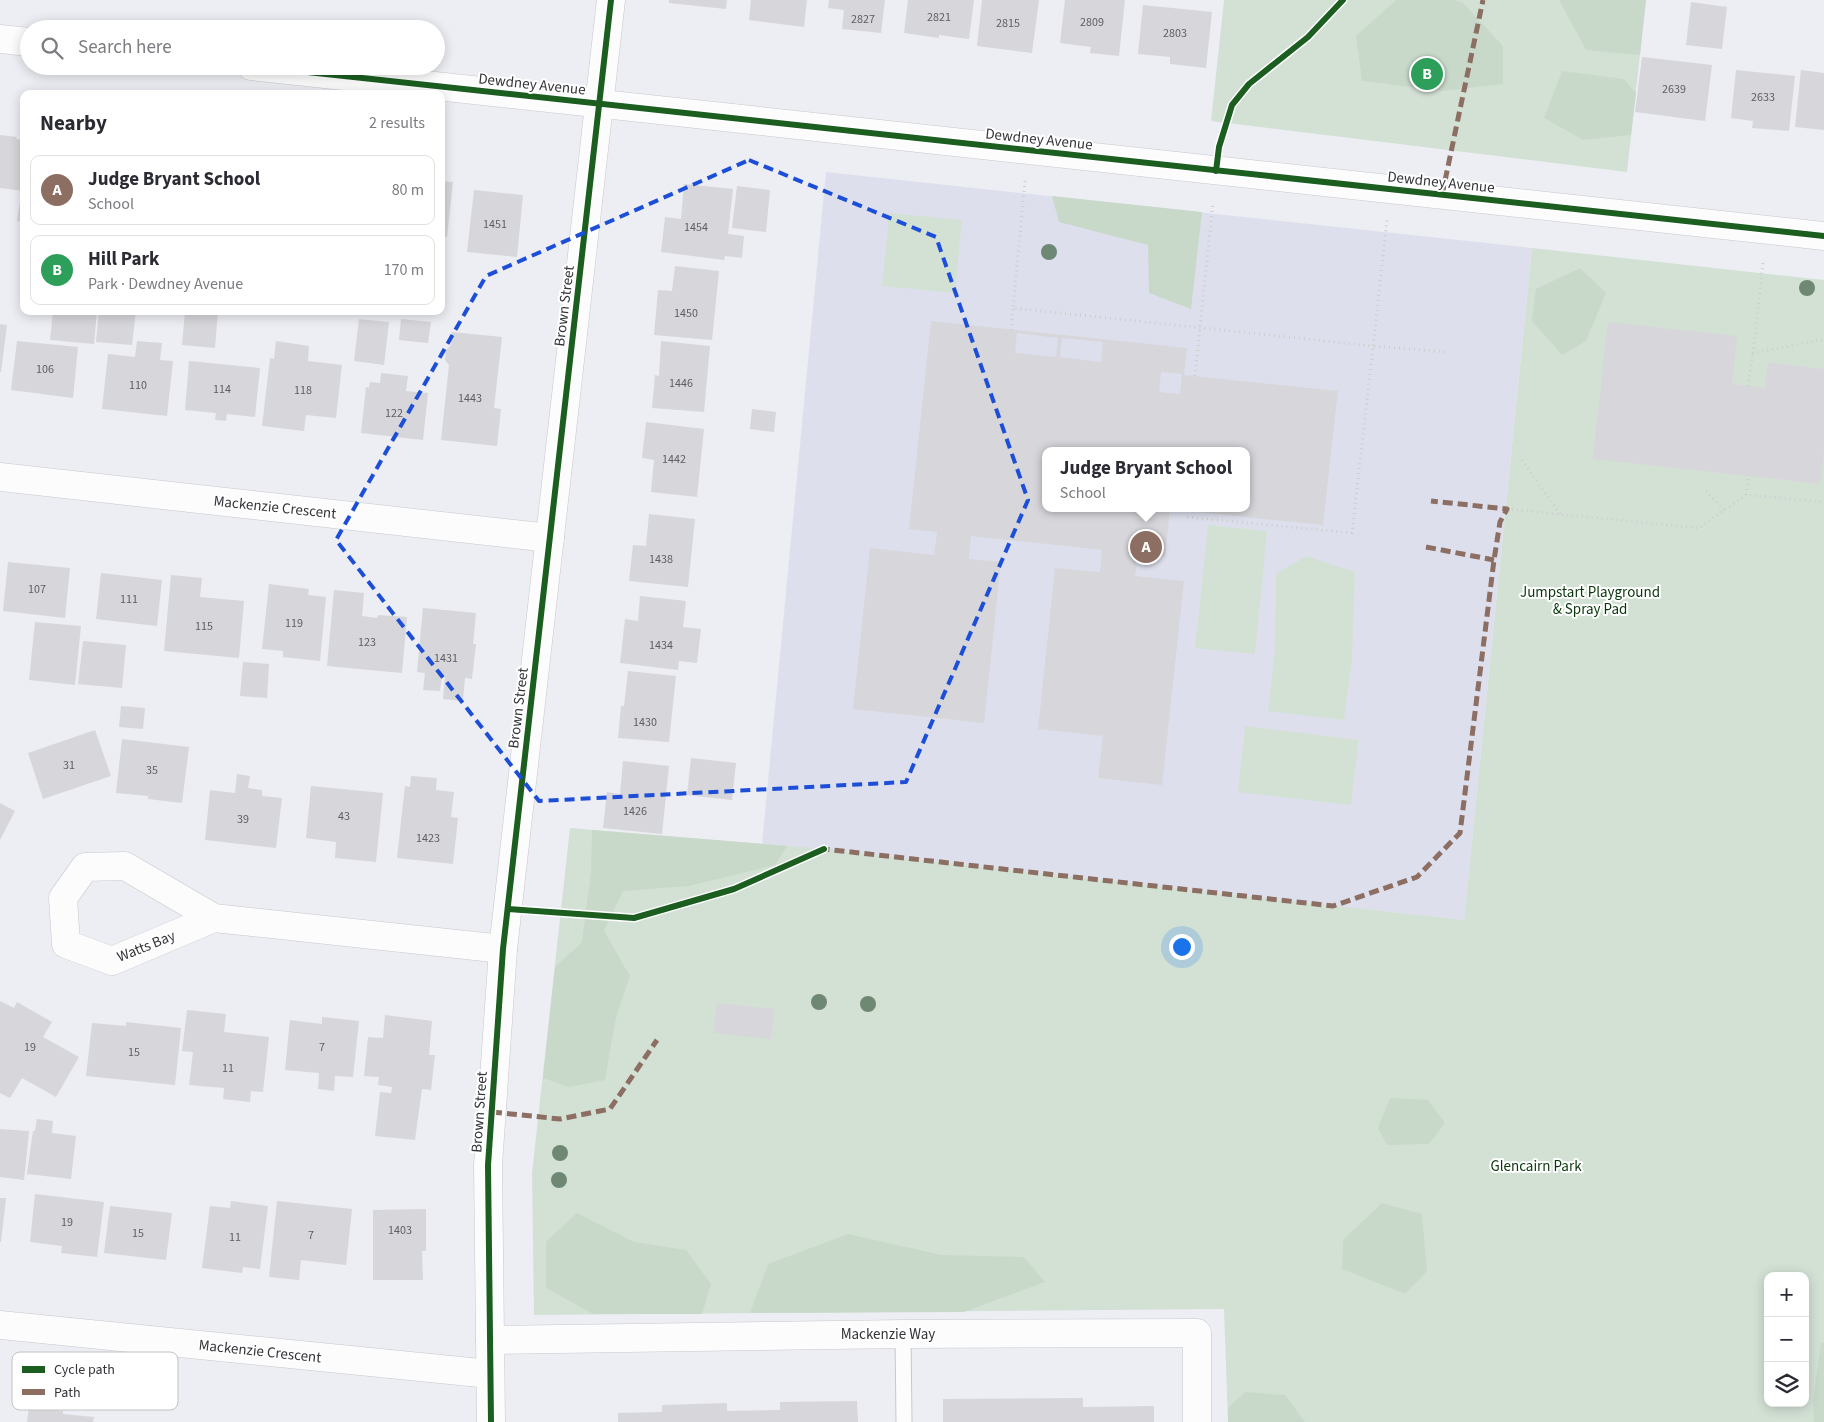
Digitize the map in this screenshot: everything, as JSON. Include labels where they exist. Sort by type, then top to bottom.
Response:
[{"type":"street","name":"Brown Street","points":[[491,1422],[488,1165],[503,949],[612,0]]},
{"type":"street","points":[[0,39],[20,41]]},
{"type":"street","name":"Dewdney Avenue","points":[[334,75],[1824,236]]},
{"type":"street","name":"Mackenzie Crescent","points":[[0,477],[550,538]]},
{"type":"street","name":"Watts Bay","points":[[214,918],[112,961],[66,944],[63,898],[85,867],[125,866],[214,918],[503,949]]},
{"type":"street","name":"Mackenzie Crescent","points":[[0,1325],[490,1374]]},
{"type":"street","name":"Mackenzie Way","points":[[490,1340],[903,1334],[1198,1333],[1198,1422]]},
{"type":"lane","points":[[903,1334],[904,1422]]},
{"type":"path","points":[[1011,330],[1029,150]]},
{"type":"path","points":[[1187,517],[1352,533],[1390,190]]},
{"type":"path","points":[[1195,376],[1214,194]]},
{"type":"path","points":[[1748,386],[1766,230]]},
{"type":"path","points":[[1013,308],[1446,352]]},
{"type":"path","points":[[1753,353],[1820,340],[1824,341]]},
{"type":"path","points":[[1522,460],[1560,514]]},
{"type":"path","points":[[1746,495],[1748,479]]},
{"type":"path","points":[[1706,491],[1724,510]]},
{"type":"path","points":[[1507,510],[1699,528],[1746,495],[1824,502]]},
{"type":"highlighted area","points":[[749,160],[936,237],[1028,500],[906,782],[539,801],[336,540],[486,276]]},
{"type":"shaded area","points":[[826,172],[1532,248],[1464,920],[762,844]]},
{"type":"green space","points":[[1224,0],[1646,0],[1627,172],[1211,121]]},
{"type":"green space","points":[[1396,0],[1453,0],[1462,2],[1503,46],[1503,84],[1443,91],[1362,81],[1356,36]]},
{"type":"green space","points":[[1559,0],[1646,0],[1640,55],[1586,50]]},
{"type":"green space","points":[[1562,71],[1624,79],[1636,93],[1631,135],[1583,140],[1544,118]]},
{"type":"green space","points":[[1052,196],[1202,212],[1191,309],[1149,293],[1148,245],[1059,222]]},
{"type":"green space","points":[[889,213],[962,220],[955,293],[882,286]]},
{"type":"green space","name":"Glencairn Park","points":[[1532,248],[1824,280],[1824,1422],[1228,1422],[1224,1309],[534,1315],[532,1173],[570,828],[824,849],[1464,920]]},
{"type":"green space","points":[[1580,268],[1606,293],[1586,341],[1562,355],[1532,321],[1536,289]]},
{"type":"green space","points":[[1208,525],[1267,531],[1255,654],[1195,648]]},
{"type":"green space","points":[[1306,556],[1355,572],[1352,658],[1344,720],[1268,711],[1275,648],[1276,574]]},
{"type":"green space","points":[[1245,726],[1359,740],[1351,805],[1238,792]]},
{"type":"green space","points":[[592,830],[787,846],[775,865],[689,886],[623,891],[604,931],[630,976],[616,1017],[605,1080],[569,1087],[543,1078],[555,967],[582,942],[591,871]]},
{"type":"green space","points":[[1390,1098],[1428,1100],[1445,1123],[1429,1144],[1387,1145],[1378,1128]]},
{"type":"green space","points":[[1382,1203],[1422,1214],[1427,1271],[1405,1294],[1342,1269],[1343,1240]]},
{"type":"green space","points":[[577,1213],[634,1242],[686,1250],[711,1284],[702,1314],[593,1314],[546,1288],[546,1242]]},
{"type":"green space","points":[[848,1234],[942,1255],[1024,1257],[1045,1282],[964,1312],[750,1313],[768,1264]]},
{"type":"green space","points":[[1821,1342],[1824,1343],[1824,1422],[1814,1422],[1813,1402]]},
{"type":"green space","points":[[1245,1392],[1285,1395],[1305,1422],[1228,1422],[1228,1408]]},
{"type":"building","points":[[669,0],[727,0],[726,9],[669,3]]},
{"type":"building","points":[[751,0],[807,0],[804,27],[749,20]]},
{"type":"building","points":[[829,0],[885,0],[881,33],[842,29],[844,10],[828,8]]},
{"type":"building","points":[[908,0],[974,0],[969,39],[939,35],[939,38],[904,33]]},
{"type":"building","points":[[982,0],[1039,0],[1032,53],[977,46]]},
{"type":"building","points":[[1065,0],[1125,0],[1119,56],[1090,53],[1091,47],[1060,43]]},
{"type":"building","points":[[1691,2],[1727,7],[1722,49],[1686,45]]},
{"type":"building","points":[[1143,5],[1212,12],[1206,68],[1170,64],[1170,57],[1138,54]]},
{"type":"building","points":[[1642,57],[1712,65],[1705,121],[1635,112]]},
{"type":"building","points":[[1736,70],[1795,76],[1789,131],[1752,128],[1753,121],[1731,118]]},
{"type":"building","points":[[1801,70],[1824,73],[1824,130],[1795,127]]},
{"type":"building","points":[[0,135],[17,137],[16,139],[20,140],[20,190],[0,188]]},
{"type":"building","points":[[445,181],[453,182],[447,237],[445,237]]},
{"type":"building","points":[[684,184],[733,189],[728,234],[744,236],[742,258],[725,256],[724,260],[661,252],[665,217],[681,219]]},
{"type":"building","points":[[737,186],[770,190],[766,232],[732,228]]},
{"type":"building","points":[[474,190],[523,195],[517,257],[467,252]]},
{"type":"building","points":[[20,201],[20,221],[17,221]]},
{"type":"building","points":[[675,266],[719,271],[712,340],[654,335],[658,290],[672,291]]},
{"type":"building","points":[[53,315],[97,315],[94,344],[50,340]]},
{"type":"building","points":[[99,315],[136,315],[132,345],[96,342]]},
{"type":"building","points":[[185,315],[218,315],[215,348],[182,345]]},
{"type":"building","points":[[359,319],[389,322],[384,365],[354,361]]},
{"type":"building","points":[[401,319],[431,322],[428,343],[399,340]]},
{"type":"building","points":[[931,321],[1187,348],[1184,375],[1338,391],[1323,525],[1199,512],[1250,512],[1250,447],[1042,447],[1042,512],[1170,512],[1165,557],[1138,554],[1135,576],[1184,581],[1162,785],[1098,778],[1103,736],[1038,729],[1055,568],[1100,572],[1102,550],[971,536],[969,559],[1001,562],[984,723],[853,709],[870,548],[934,555],[937,532],[909,529]],"holes":[[[1017,333],[1058,338],[1056,357],[1015,353]],[[1062,338],[1103,342],[1101,362],[1060,357]],[[1161,372],[1182,374],[1180,394],[1159,392]]]},
{"type":"building","points":[[1608,322],[1737,336],[1732,384],[1765,388],[1768,363],[1824,369],[1824,448],[1820,484],[1593,459]]},
{"type":"building","points":[[0,324],[7,325],[1,372],[0,372]]},
{"type":"building","points":[[452,332],[502,337],[494,408],[501,409],[497,446],[441,440],[449,365],[445,360],[446,350],[451,345]]},
{"type":"building","points":[[17,341],[78,347],[73,398],[11,390]]},
{"type":"building","points":[[137,341],[162,343],[160,360],[173,361],[167,416],[102,409],[108,354],[135,357]]},
{"type":"building","points":[[276,341],[309,346],[308,361],[342,365],[336,418],[306,415],[304,431],[262,426],[270,358],[274,359]]},
{"type":"building","points":[[661,341],[710,346],[704,412],[652,408],[655,375],[659,376]]},
{"type":"building","points":[[189,361],[260,368],[255,417],[227,414],[226,421],[215,420],[216,413],[185,410]]},
{"type":"building","points":[[381,373],[408,376],[406,391],[428,393],[423,440],[361,433],[366,387],[369,388],[370,382],[380,383]]},
{"type":"building","points":[[752,409],[776,412],[774,432],[750,429]]},
{"type":"building","points":[[646,422],[704,429],[697,497],[651,492],[654,460],[642,458]]},
{"type":"building","points":[[649,514],[695,519],[688,587],[629,581],[633,545],[646,546]]},
{"type":"building","points":[[8,562],[70,568],[65,618],[3,611]]},
{"type":"building","points":[[101,573],[162,580],[157,626],[96,619]]},
{"type":"building","points":[[171,575],[202,578],[200,597],[244,601],[239,658],[164,651]]},
{"type":"building","points":[[269,584],[309,589],[308,595],[326,597],[320,661],[283,657],[283,651],[262,649]]},
{"type":"building","points":[[334,590],[364,593],[362,616],[377,618],[378,615],[407,617],[402,673],[327,666]]},
{"type":"building","points":[[640,596],[686,601],[683,627],[701,629],[697,663],[679,661],[678,670],[620,663],[625,619],[638,621]]},
{"type":"building","points":[[423,608],[476,613],[473,644],[476,644],[472,679],[465,678],[463,701],[443,699],[445,676],[442,676],[440,691],[423,690],[425,673],[417,672]]},
{"type":"building","points":[[35,622],[81,626],[75,685],[29,680]]},
{"type":"building","points":[[83,641],[126,645],[122,688],[78,684]]},
{"type":"building","points":[[243,662],[269,664],[267,698],[240,696]]},
{"type":"building","points":[[628,671],[676,676],[669,742],[618,738],[621,706],[624,706]]},
{"type":"building","points":[[121,706],[145,708],[143,729],[119,727]]},
{"type":"building","points":[[95,730],[111,776],[43,799],[28,753]]},
{"type":"building","points":[[122,739],[189,747],[182,803],[148,799],[148,796],[116,793]]},
{"type":"building","points":[[691,758],[736,763],[732,800],[687,795]]},
{"type":"building","points":[[623,761],[669,766],[662,834],[603,828],[607,792],[620,794]]},
{"type":"building","points":[[237,774],[250,776],[248,788],[262,790],[262,796],[282,798],[276,848],[205,840],[210,790],[235,793]]},
{"type":"building","points":[[411,776],[437,778],[436,790],[454,792],[451,817],[458,818],[453,864],[397,858],[405,786],[410,787]]},
{"type":"building","points":[[311,786],[383,793],[376,862],[335,858],[336,842],[306,838]]},
{"type":"building","points":[[0,803],[15,811],[0,840]]},
{"type":"building","points":[[0,1001],[14,1008],[17,1002],[52,1022],[43,1037],[79,1057],[56,1097],[22,1078],[10,1098],[0,1093]]},
{"type":"building","points":[[717,1003],[774,1009],[771,1039],[714,1033]]},
{"type":"building","points":[[187,1010],[226,1014],[224,1032],[269,1037],[263,1092],[251,1091],[250,1102],[223,1099],[224,1088],[189,1085],[193,1052],[182,1051]]},
{"type":"building","points":[[385,1015],[432,1021],[429,1055],[435,1055],[431,1090],[422,1089],[415,1140],[375,1136],[380,1092],[391,1093],[392,1087],[378,1085],[379,1077],[364,1076],[368,1037],[383,1038]]},
{"type":"building","points":[[322,1017],[359,1021],[353,1077],[335,1076],[334,1091],[318,1089],[319,1073],[285,1070],[290,1020],[322,1024]]},
{"type":"building","points":[[126,1022],[181,1028],[175,1085],[86,1076],[92,1023],[126,1026]]},
{"type":"building","points":[[37,1119],[53,1121],[52,1133],[76,1136],[71,1179],[27,1174],[33,1131],[35,1131]]},
{"type":"building","points":[[0,1129],[29,1131],[24,1180],[0,1177]]},
{"type":"building","points":[[35,1194],[104,1202],[97,1257],[61,1253],[62,1246],[30,1242]]},
{"type":"building","points":[[0,1198],[6,1198],[1,1242],[0,1242]]},
{"type":"building","points":[[231,1201],[268,1206],[260,1269],[243,1267],[242,1273],[202,1268],[210,1206],[230,1208]]},
{"type":"building","points":[[277,1201],[352,1209],[346,1265],[301,1260],[299,1280],[269,1277]]},
{"type":"building","points":[[110,1206],[172,1213],[166,1260],[104,1253]]},
{"type":"building","points":[[426,1209],[426,1251],[422,1251],[423,1280],[373,1280],[373,1210]]},
{"type":"building","points":[[1083,1398],[1083,1407],[1154,1406],[1154,1422],[943,1422],[943,1399]]},
{"type":"building","points":[[857,1401],[858,1422],[618,1422],[618,1413],[662,1412],[662,1405],[727,1403],[727,1411],[780,1410],[780,1402]]},
{"type":"building","points":[[29,1410],[54,1410],[63,1411],[63,1414],[94,1417],[93,1422],[27,1422]]},
{"type":"marked path","points":[[1442,195],[1483,0]]},
{"type":"marked path","points":[[820,851],[824,849],[1333,906],[1417,877],[1460,833],[1494,560],[1500,522],[1507,509],[1431,501]]},
{"type":"marked path","points":[[1426,547],[1494,560]]},
{"type":"marked path","points":[[492,1112],[560,1119],[610,1109],[657,1040]]},
{"type":"cycle path","points":[[491,1422],[488,1165],[503,949],[611,0]]},
{"type":"cycle path","points":[[1216,171],[1219,147],[1232,105],[1249,84],[1308,37],[1343,0]]},
{"type":"cycle path","points":[[334,75],[1824,236]]},
{"type":"cycle path","points":[[508,909],[634,918],[734,889],[824,849]]},
{"type":"place","name":"Hill Park","points":[[1427,74]]},
{"type":"place","name":"Judge Bryant School","points":[[1146,547]]},
{"type":"park label","name":"Jumpstart Playground & Spray Pad","points":[[1590,600]]}]
